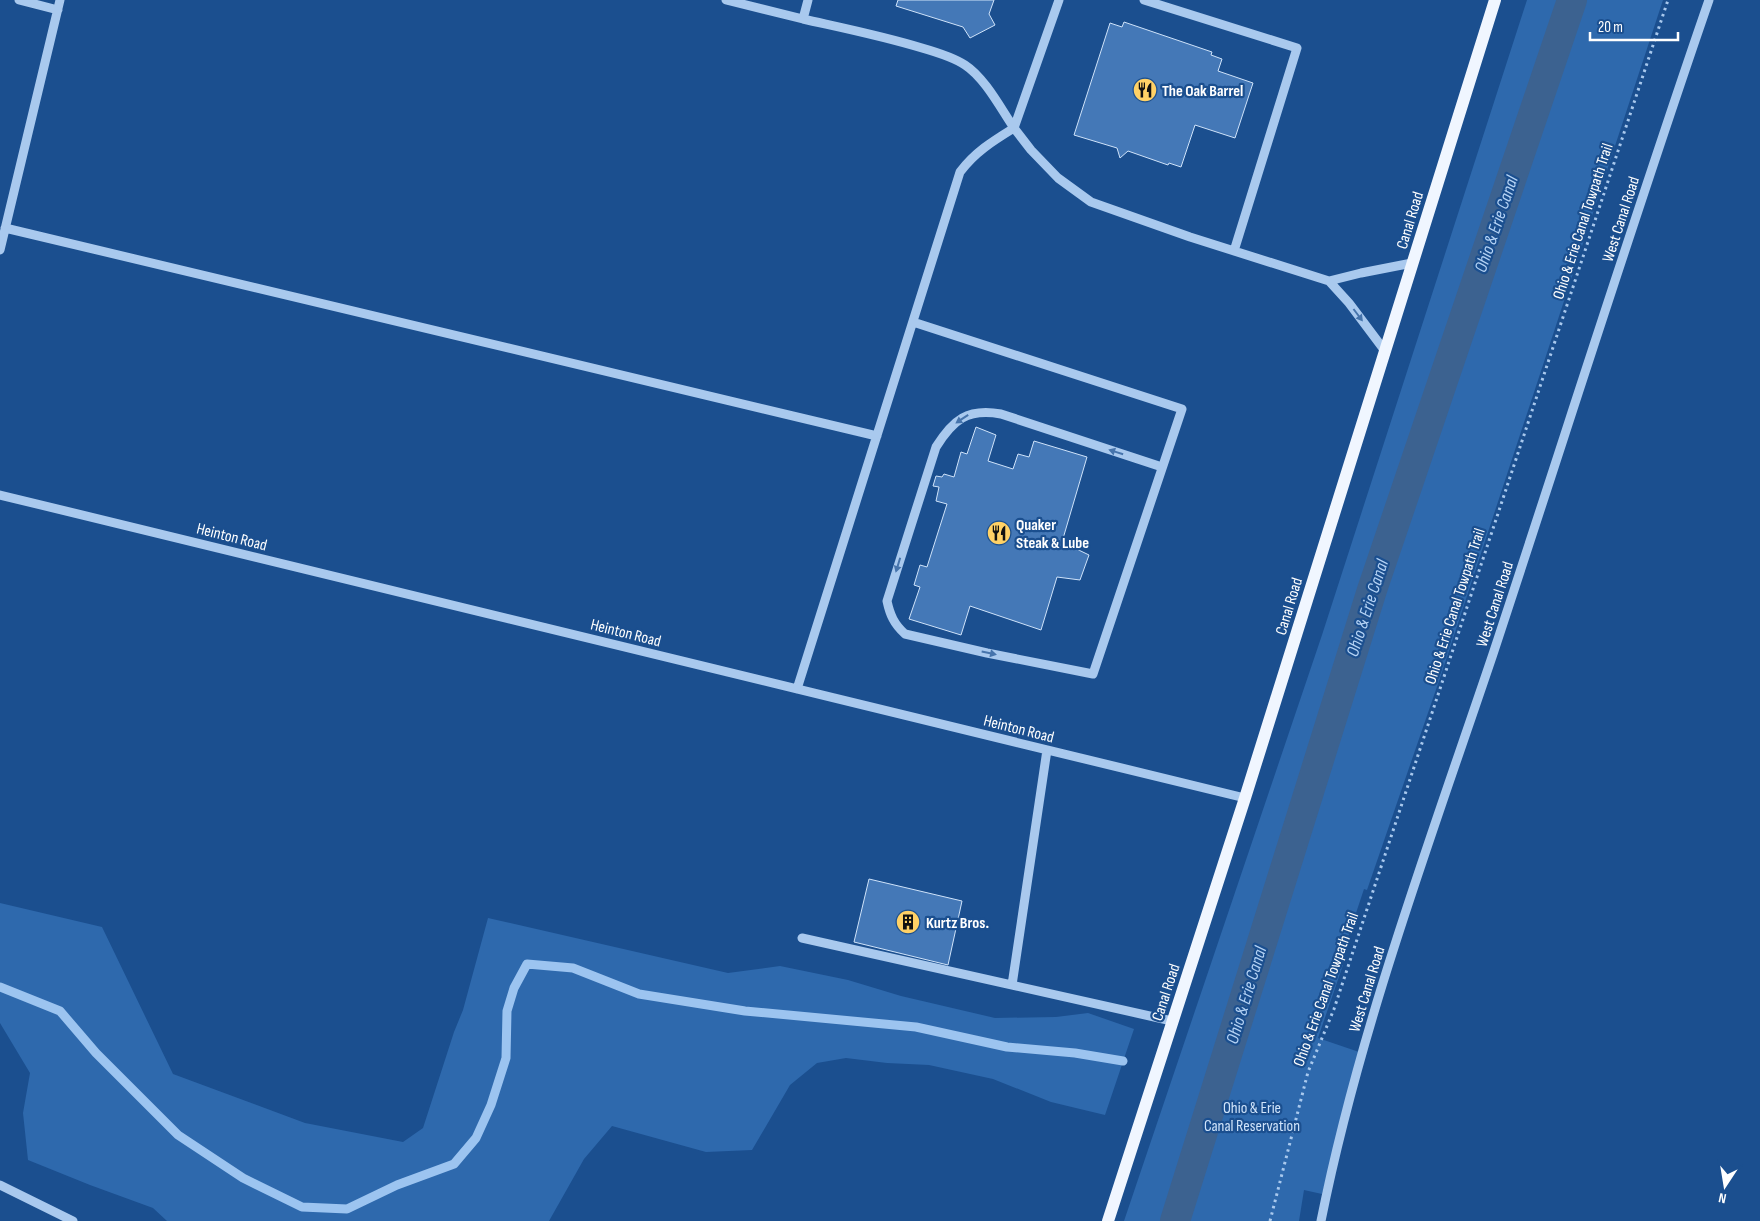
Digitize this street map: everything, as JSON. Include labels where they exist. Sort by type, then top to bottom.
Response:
[{"type":"main road","name":"Canal Road","points":[[1108,1221],[1245,798],[1494,0]]},
{"type":"street","points":[[19,0],[58,10]]},
{"type":"street","points":[[0,250],[60,0]]},
{"type":"street","points":[[726,0],[898,41],[942,55],[965,65],[978,76],[989,90],[1031,150],[1058,178],[1091,202],[1116,212],[1329,281],[1349,303],[1385,351]]},
{"type":"street","points":[[803,19],[808,0]]},
{"type":"street","points":[[797,689],[960,172],[970,158],[984,146],[1014,128],[1058,0]]},
{"type":"street","points":[[1144,0],[1297,48],[1234,251]]},
{"type":"street","name":"West Canal Road","points":[[1321,1221],[1338,1146],[1364,1049],[1398,934],[1504,621],[1709,0]]},
{"type":"street","points":[[5,228],[877,436]]},
{"type":"street","points":[[1329,281],[1412,263]]},
{"type":"street","points":[[913,322],[1182,409],[1094,674],[905,634],[890,615],[887,601],[936,448],[945,432],[970,414],[986,412],[1001,414],[1162,467]]},
{"type":"street","name":"Heinton Road","points":[[0,495],[1245,798]]},
{"type":"street","points":[[1012,985],[1047,750]]},
{"type":"street","points":[[802,938],[1172,1021]]},
{"type":"street","points":[[0,1185],[72,1221]]},
{"type":"path","name":"Ohio & Erie Canal Towpath Trail","points":[[1270,1221],[1308,1072],[1334,1009],[1668,0]]},
{"type":"green space","name":"Ohio & Erie Canal Reservation","points":[[1527,0],[1663,0],[1441,675],[1367,890],[1364,889],[1339,964],[1343,965],[1318,1038],[1362,1053],[1322,1194],[1304,1190],[1299,1221],[1124,1221],[1322,635]]},
{"type":"green space","points":[[0,903],[102,927],[173,1074],[305,1123],[403,1142],[423,1128],[463,1010],[488,918],[728,973],[780,966],[848,980],[901,996],[995,1018],[1056,1017],[1088,1013],[1134,1029],[1105,1115],[1051,1102],[993,1079],[929,1065],[887,1063],[846,1058],[817,1063],[790,1085],[752,1150],[706,1152],[612,1126],[584,1159],[549,1221],[167,1221],[153,1208],[28,1160],[23,1113],[30,1073],[0,1023]]},
{"type":"building","points":[[898,0],[994,0],[989,14],[995,25],[970,38],[963,27],[896,6]]},
{"type":"building","points":[[1124,22],[1212,52],[1211,55],[1222,59],[1218,71],[1253,83],[1235,138],[1195,125],[1181,167],[1169,163],[1168,165],[1128,151],[1120,158],[1117,148],[1074,135],[1110,23],[1122,27]]},
{"type":"building","points":[[976,427],[996,435],[988,461],[1013,469],[1018,454],[1029,457],[1034,441],[1087,457],[1062,542],[1089,555],[1080,580],[1057,577],[1041,630],[970,606],[961,635],[909,619],[920,587],[914,585],[920,565],[927,567],[947,504],[936,501],[939,487],[933,486],[936,476],[942,477],[944,474],[954,477],[961,452],[967,454]]},
{"type":"building","name":"Kurtz Bros.","points":[[869,879],[962,901],[948,965],[854,942]]},
{"type":"waterway","name":"Ohio & Erie Canal","points":[[1175,1221],[1372,590],[1572,0]]},
{"type":"waterway","points":[[0,987],[60,1011],[96,1053],[178,1135],[243,1178],[302,1207],[347,1209],[397,1185],[454,1164],[476,1138],[491,1105],[506,1058],[507,1011],[514,988],[527,964],[573,968],[639,994],[745,1011],[916,1027],[1007,1047],[1075,1053],[1123,1061]]},
{"type":"place","name":"The Oak Barrel","points":[[1145,90]]},
{"type":"place","name":"Quaker Steak & Lube","points":[[999,533]]},
{"type":"place","name":"Kurtz Bros.","points":[[908,922]]}]
